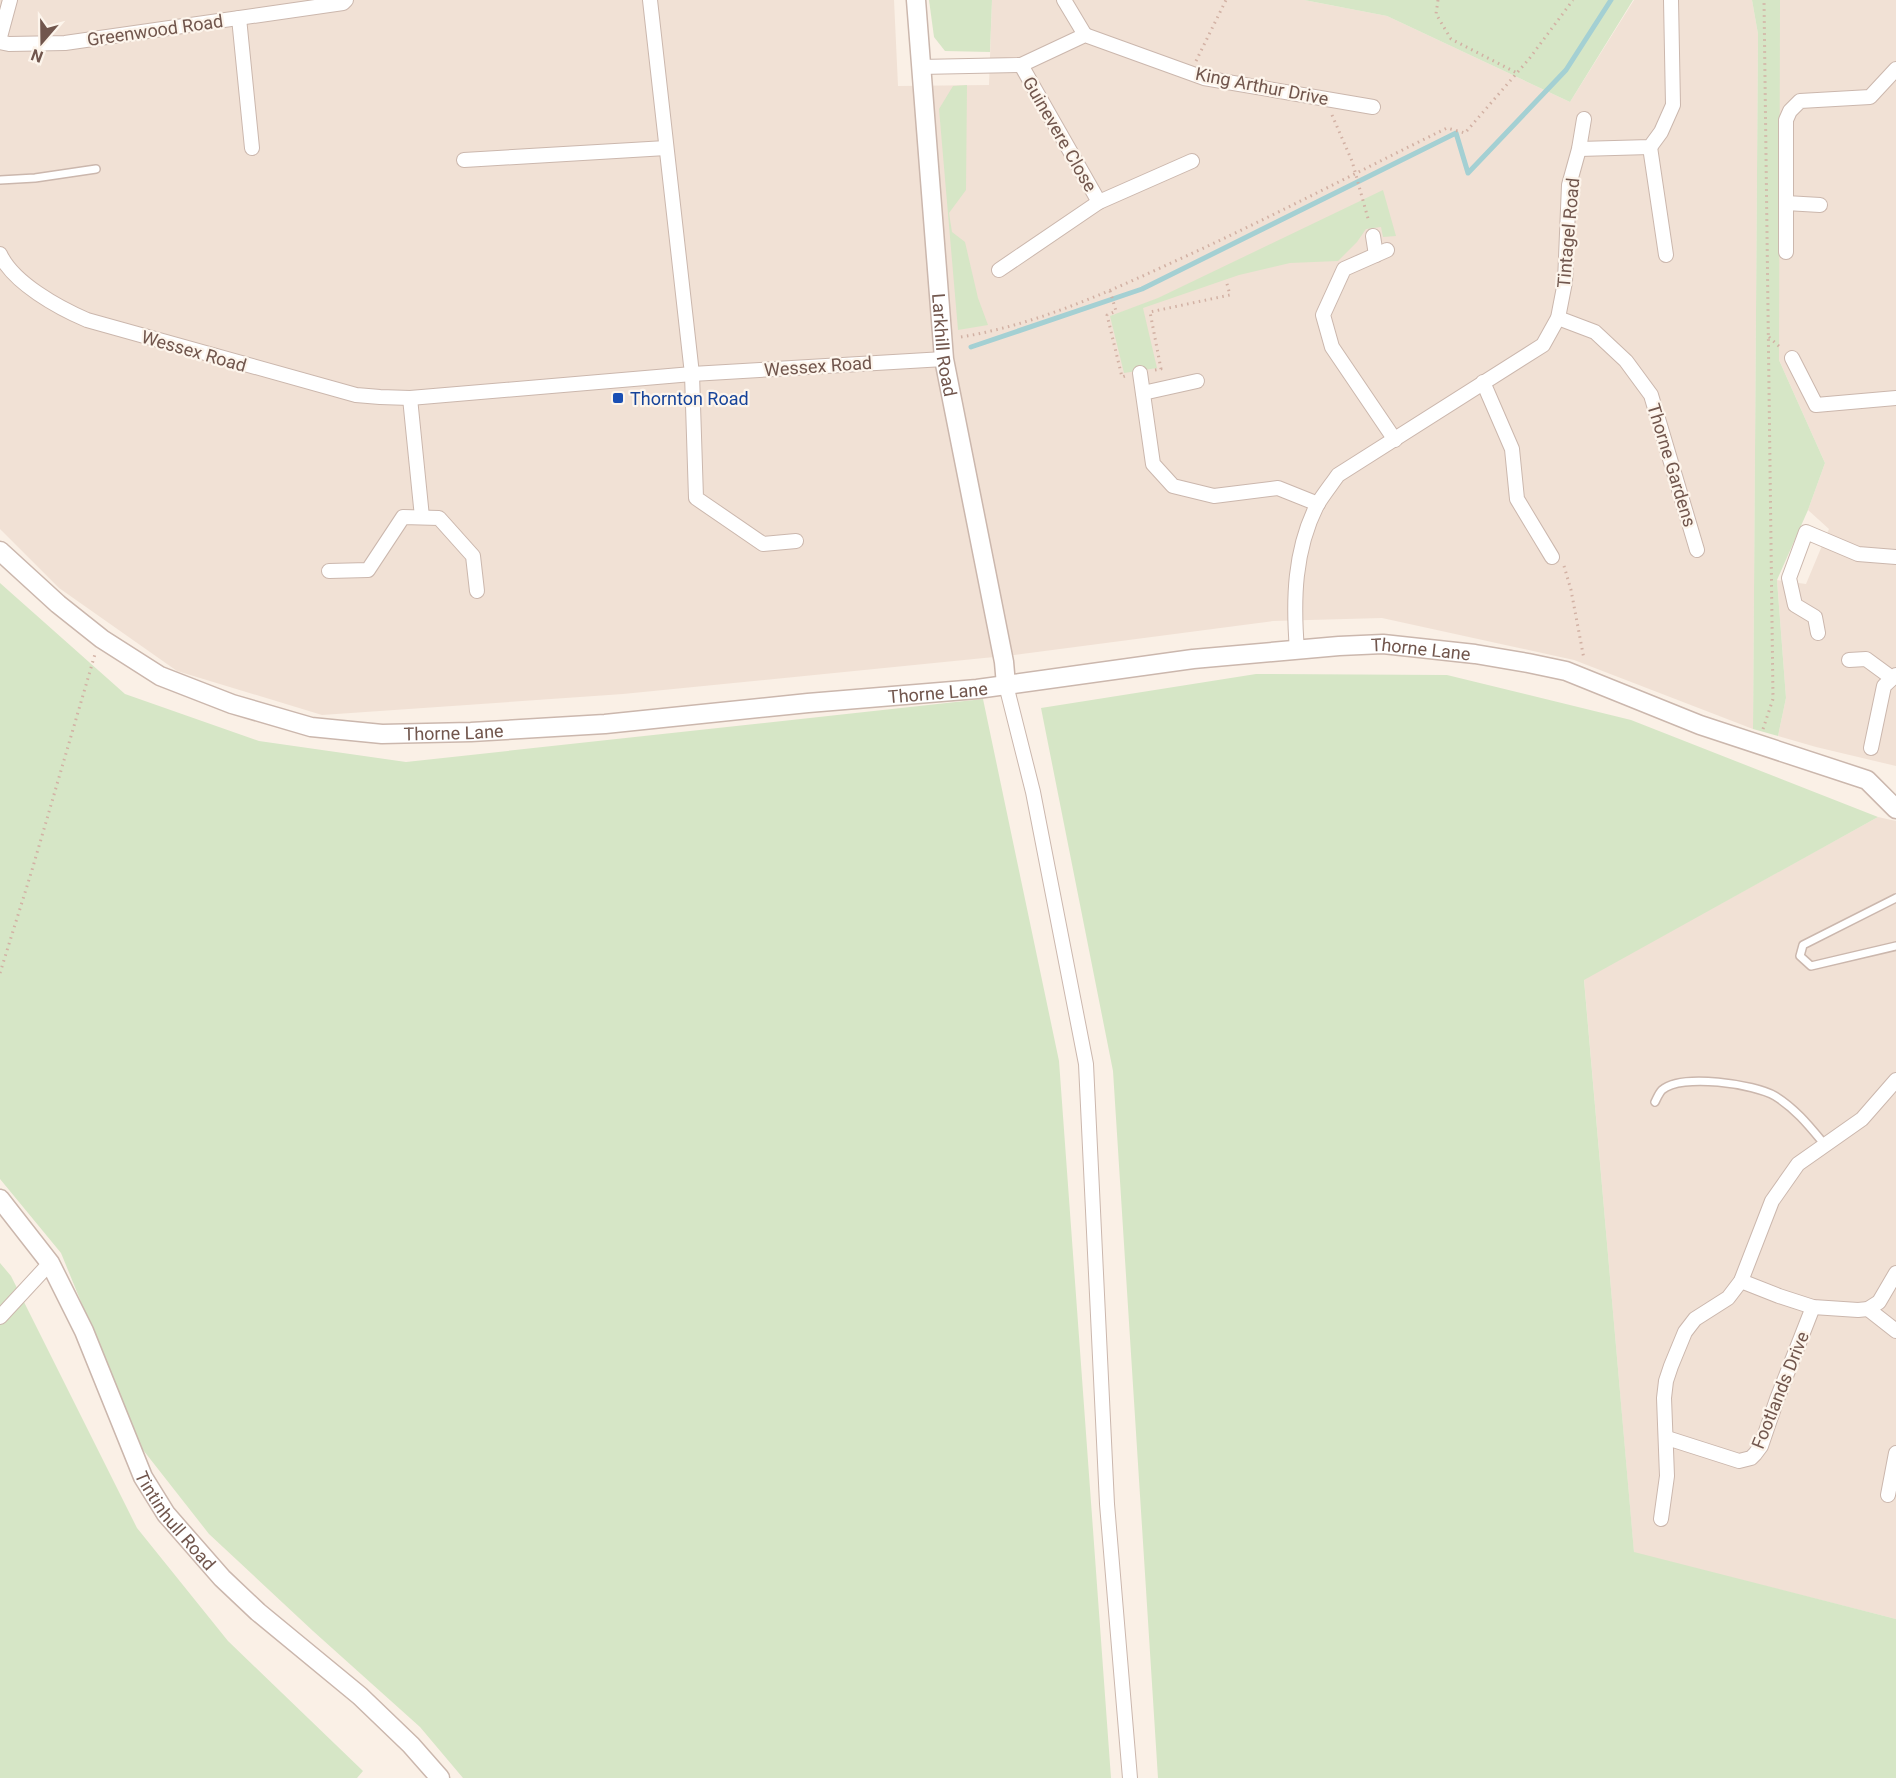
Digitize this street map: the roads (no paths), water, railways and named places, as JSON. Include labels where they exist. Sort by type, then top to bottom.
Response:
[{"type":"street","points":[[0,37],[10,0]]},
{"type":"street","name":"Greenwood Road","points":[[0,42],[9,44],[65,43],[343,3],[345,0]]},
{"type":"street","points":[[650,0],[692,374],[696,498],[763,543],[795,541]]},
{"type":"street","name":"Larkhill Road","points":[[916,0],[944,358],[1004,662],[1006,685]]},
{"type":"street","points":[[920,67],[1021,65],[1085,35],[1064,0]]},
{"type":"street","points":[[1666,255],[1650,147],[1661,132],[1673,105],[1671,0]]},
{"type":"street","name":"Greenwood Road","points":[[239,18],[252,148]]},
{"type":"street","name":"King Arthur Drive","points":[[1085,35],[1204,78],[1373,107]]},
{"type":"street","name":"Guinevere Close","points":[[1021,65],[1099,202]]},
{"type":"street","points":[[1786,252],[1786,120],[1790,111],[1800,101],[1870,97],[1896,69]]},
{"type":"street","name":"Tintagel Road","points":[[1297,650],[1294,610],[1301,546],[1318,504],[1338,475],[1543,345],[1558,318],[1566,282],[1569,184],[1579,149],[1584,119]]},
{"type":"street","points":[[1579,149],[1650,147]]},
{"type":"street","points":[[464,160],[666,148]]},
{"type":"street","name":"Guinevere Close","points":[[999,270],[1099,202],[1192,161]]},
{"type":"street","points":[[1786,203],[1820,206]]},
{"type":"street","points":[[1373,236],[1382,252],[1344,269],[1323,315],[1332,347],[1395,440]]},
{"type":"street","name":"Wessex Road","points":[[0,254],[4,263],[30,287],[60,308],[87,320],[356,395],[410,398],[692,374],[944,358]]},
{"type":"street","name":"Thorne Gardens","points":[[1558,318],[1595,332],[1626,361],[1651,395],[1697,550]]},
{"type":"street","points":[[1792,358],[1816,405],[1896,399]]},
{"type":"street","points":[[1140,373],[1153,464],[1173,486],[1214,496],[1278,488],[1318,504]]},
{"type":"street","points":[[1143,393],[1197,381]]},
{"type":"street","points":[[1483,382],[1512,449],[1517,499],[1552,557]]},
{"type":"street","points":[[410,398],[422,517]]},
{"type":"street","points":[[328,571],[368,570],[403,517],[439,518],[473,556],[477,591]]},
{"type":"street","points":[[1818,633],[1815,617],[1795,605],[1789,578],[1806,532],[1858,554],[1896,557]]},
{"type":"street","name":"Thorne Lane","points":[[0,551],[57,604],[102,639],[160,676],[232,704],[311,727],[382,734],[471,732],[605,724],[1006,685],[1184,660],[1383,644],[1431,648],[1566,671],[1700,725],[1867,780],[1895,810]]},
{"type":"street","points":[[1849,660],[1866,659],[1894,676],[1884,686],[1871,748]]},
{"type":"street","points":[[1006,685],[1033,792],[1086,1064],[1107,1504],[1130,1778]]},
{"type":"street","points":[[1661,1519],[1667,1476],[1667,1438],[1664,1415],[1666,1381],[1685,1332],[1695,1319],[1728,1298],[1741,1281],[1772,1201],[1798,1164],[1862,1119],[1896,1080]]},
{"type":"street","name":"Tintinhull Road","points":[[0,1199],[50,1263],[84,1330],[143,1477],[166,1514],[222,1578],[258,1612],[360,1696],[411,1745],[440,1778]]},
{"type":"street","points":[[0,1317],[50,1263]]},
{"type":"street","points":[[1741,1281],[1813,1307],[1858,1311],[1868,1309],[1882,1298],[1896,1274]]},
{"type":"street","name":"Footlands Drive","points":[[1667,1438],[1739,1461],[1751,1458],[1761,1446],[1813,1307]]},
{"type":"street","points":[[1868,1309],[1896,1331]]},
{"type":"street","points":[[1888,1495],[1896,1453]]},
{"type":"lane","points":[[0,180],[34,178],[96,169]]},
{"type":"lane","points":[[1896,898],[1803,945],[1800,956],[1811,966],[1896,946]]},
{"type":"lane","points":[[1655,1102],[1662,1090],[1682,1083],[1711,1081],[1737,1083],[1757,1088],[1775,1096],[1797,1112],[1825,1145]]},
{"type":"waterway","points":[[971,347],[1142,289],[1456,133],[1468,173],[1566,70],[1611,0]]},
{"type":"place","name":"Thornton Road","points":[[618,398]]}]
